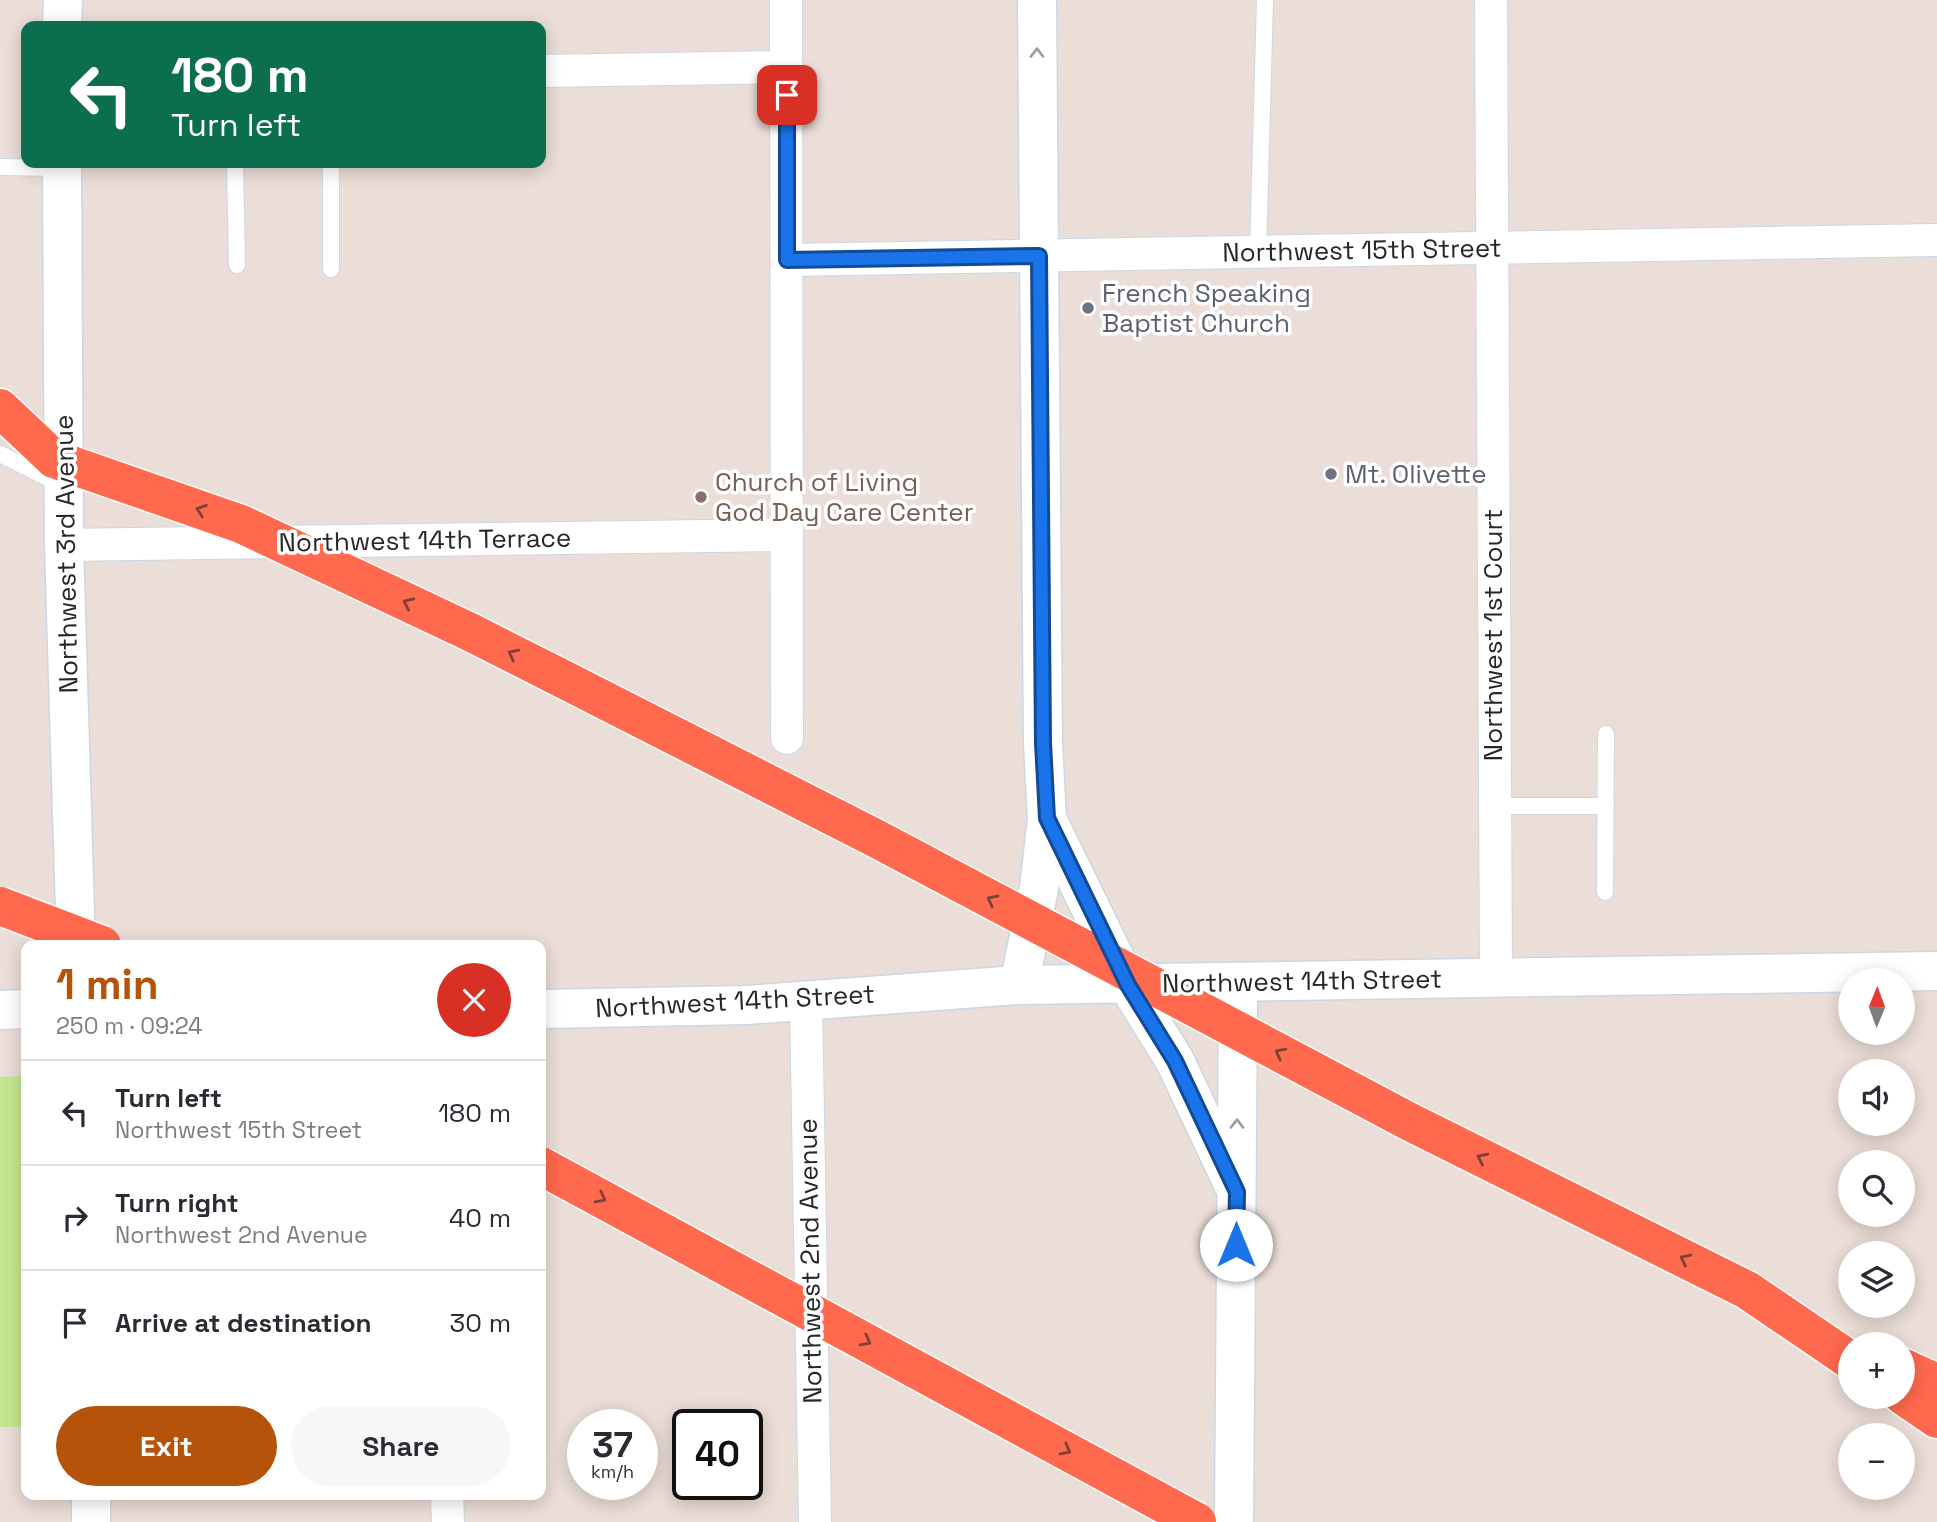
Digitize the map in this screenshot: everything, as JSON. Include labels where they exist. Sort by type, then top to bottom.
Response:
[{"type":"highway","points":[[0,408],[59,473]]},
{"type":"highway","points":[[0,441],[59,473],[241,524],[470,632],[889,845],[1410,1122],[1838,1335]]},
{"type":"highway","points":[[0,906],[89,940]]},
{"type":"highway","points":[[546,1169],[1197,1522]]},
{"type":"highway","points":[[1746,1290],[1838,1352]]},
{"type":"highway","points":[[1915,1373],[1937,1384]]},
{"type":"highway","points":[[1915,1404],[1937,1419]]},
{"type":"street","points":[[62,21],[63,0]]},
{"type":"street","points":[[786,0],[787,738]]},
{"type":"street","points":[[1019,985],[1039,888],[1047,818],[1043,743],[1037,0]]},
{"type":"street","name":"Northwest 1st Court","points":[[1491,0],[1496,976]]},
{"type":"street","points":[[546,71],[787,67]]},
{"type":"street","name":"Northwest 3rd Avenue","points":[[62,168],[59,473],[64,545],[76,940]]},
{"type":"street","name":"Northwest 15th Street","points":[[787,260],[1937,240]]},
{"type":"street","name":"Northwest 14th Terrace","points":[[64,545],[787,535]]},
{"type":"street","points":[[1047,818],[1128,985],[1175,1061],[1237,1192]]},
{"type":"street","name":"Northwest 14th Street","points":[[546,1009],[747,1005],[1019,985],[1937,971]]},
{"type":"street","points":[[1234,1522],[1238,982]]},
{"type":"street","name":"Northwest 2nd Avenue","points":[[806,1001],[815,1522]]},
{"type":"street","points":[[0,1010],[21,1009]]},
{"type":"street","points":[[91,1500],[92,1522]]},
{"type":"street","points":[[447,1500],[448,1522]]},
{"type":"lane","points":[[1258,252],[1265,0]]},
{"type":"lane","points":[[0,167],[21,166]]},
{"type":"lane","points":[[235,168],[237,265]]},
{"type":"lane","points":[[331,168],[331,269]]},
{"type":"lane","points":[[0,454],[59,473]]},
{"type":"lane","points":[[1605,892],[1606,734]]},
{"type":"lane","points":[[1494,806],[1606,806]]},
{"type":"green space","points":[[21,1076],[21,1427],[0,1427],[0,1077]]},
{"type":"place","name":"French Speaking Baptist Church","points":[[1088,308]]},
{"type":"place","name":"Mt. Olivette","points":[[1331,474]]},
{"type":"place","name":"Church of Living God Day Care Center","points":[[701,497]]},
{"type":"route","points":[[787,95],[787,260],[1039,256],[1043,743],[1047,818],[1128,985],[1175,1061],[1237,1192],[1236,1245]]}]
